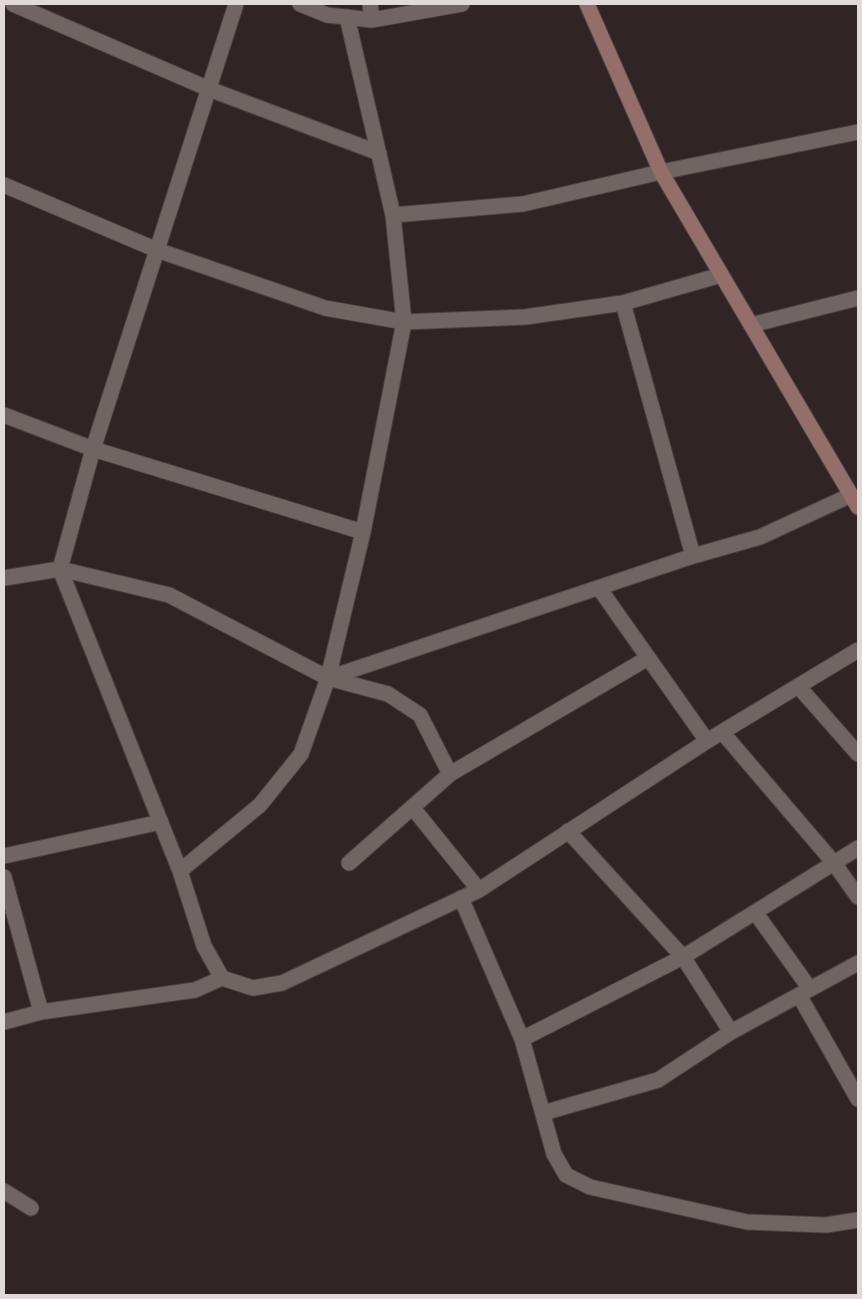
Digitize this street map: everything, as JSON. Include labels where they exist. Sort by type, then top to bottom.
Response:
[{"type":"street","points":[[14,4],[209,89],[379,153]]},
{"type":"street","points":[[222,978],[204,946],[180,871],[60,569],[93,449],[236,4]]},
{"type":"street","points":[[300,4],[328,15],[372,20],[462,4]]},
{"type":"street","points":[[370,4],[372,20]]},
{"type":"street","points":[[328,678],[693,556],[760,537],[855,501],[661,172],[587,4]]},
{"type":"street","points":[[180,871],[260,805],[301,754],[328,678],[363,532],[404,322],[393,215],[347,17]]},
{"type":"street","points":[[393,215],[523,204],[661,172],[858,132]]},
{"type":"street","points":[[4,185],[157,250],[325,308],[404,322],[525,317],[623,303],[722,275]]},
{"type":"street","points":[[751,326],[858,298]]},
{"type":"street","points":[[623,303],[693,556]]},
{"type":"street","points":[[4,415],[93,449],[363,532]]},
{"type":"street","points":[[4,578],[60,569],[169,595],[328,678],[388,694],[420,715],[450,774]]},
{"type":"street","points":[[599,588],[706,741]]},
{"type":"street","points":[[4,1022],[42,1012],[195,990],[222,978],[253,988],[282,983],[478,890],[706,741],[858,650]]},
{"type":"street","points":[[349,863],[450,774],[648,658]]},
{"type":"street","points":[[798,686],[858,754]]},
{"type":"street","points":[[722,732],[834,863],[858,897]]},
{"type":"street","points":[[412,807],[478,890]]},
{"type":"street","points":[[4,856],[161,822]]},
{"type":"street","points":[[568,831],[683,957],[731,1032]]},
{"type":"street","points":[[522,1039],[683,957],[858,848]]},
{"type":"street","points":[[4,877],[42,1012]]},
{"type":"street","points":[[461,898],[522,1039],[554,1154],[566,1175],[590,1187],[746,1222],[826,1225],[858,1220]]},
{"type":"street","points":[[755,912],[804,992],[858,1099]]},
{"type":"street","points":[[543,1113],[658,1080],[731,1032],[858,963]]},
{"type":"street","points":[[4,1190],[31,1208]]}]
